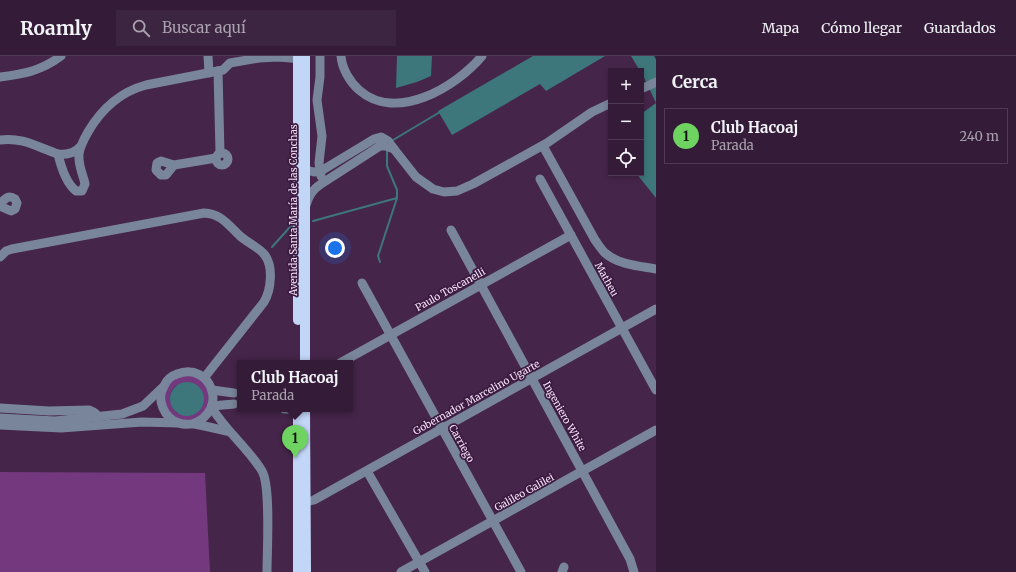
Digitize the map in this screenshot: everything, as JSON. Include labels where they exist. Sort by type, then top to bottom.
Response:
[{"type":"main road","name":"Avenida Santa María de las Conchas","points":[[302,57],[306,170],[305,360]]},
{"type":"main road","name":"Avenida Santa María de las Conchas","points":[[298,360],[302,57]]},
{"type":"main road","points":[[302,412],[306,502],[306,572]]},
{"type":"main road","points":[[298,572],[302,412]]},
{"type":"street","points":[[0,78],[39,69],[61,56]]},
{"type":"street","points":[[174,165],[218,155],[214,72],[208,56]]},
{"type":"street","points":[[320,56],[320,77],[317,100],[322,136],[319,163],[321,184]]},
{"type":"street","points":[[341,56],[346,73],[351,81],[362,92],[368,97],[382,102],[396,104],[416,100],[440,90],[470,69],[482,56]]},
{"type":"street","points":[[0,140],[17,139],[26,141],[63,155],[77,151],[100,114],[114,100],[137,88],[223,70],[230,60],[248,58],[302,57]]},
{"type":"street","points":[[305,114],[320,77]]},
{"type":"street","points":[[644,88],[656,82]]},
{"type":"street","points":[[306,170],[314,172],[320,171],[374,139],[381,137],[388,141],[416,177],[433,189],[444,192],[464,189],[543,146],[592,112],[609,104]]},
{"type":"street","points":[[306,206],[314,188],[380,146],[386,146],[394,149]]},
{"type":"street","points":[[543,146],[595,240],[605,253],[626,263],[656,269]]},
{"type":"street","points":[[58,154],[62,168],[70,185],[74,190],[79,192],[82,191],[85,184],[79,163],[80,147]]},
{"type":"street","name":"Matheu","points":[[540,179],[656,390]]},
{"type":"street","points":[[0,256],[6,251],[12,249],[204,214],[218,216],[249,244],[265,255],[270,269],[269,284],[268,295],[264,302],[204,378]]},
{"type":"street","name":"Ingeniero White","points":[[451,230],[531,379],[584,472],[630,559],[634,572]]},
{"type":"street","name":"Paulo Toscanelli","points":[[345,360],[570,235]]},
{"type":"street","name":"Carriego","points":[[362,283],[521,572]]},
{"type":"street","name":"Gobernador Marcelino Ugarte","points":[[306,502],[314,500],[656,309]]},
{"type":"street","points":[[99,421],[137,409],[148,403],[174,375],[181,372],[193,372],[204,378],[209,383],[213,396],[212,407],[204,418],[192,424]]},
{"type":"street","points":[[163,387],[161,394],[163,408],[172,420],[179,423]]},
{"type":"street","points":[[212,390],[237,393]]},
{"type":"street","points":[[212,407],[237,404]]},
{"type":"street","points":[[212,407],[220,422],[254,459],[263,472],[267,488],[267,572]]},
{"type":"street","points":[[0,408],[49,411],[89,410],[94,412],[99,421]]},
{"type":"street","points":[[0,418],[52,424]]},
{"type":"street","points":[[0,425],[99,421],[179,423],[217,428],[230,432]]},
{"type":"street","name":"Galileo Galilei","points":[[401,572],[584,472],[656,430]]},
{"type":"street","points":[[367,470],[425,572]]},
{"type":"shaded area","points":[[397,56],[432,56],[431,76],[396,88]]},
{"type":"shaded area","points":[[533,56],[605,56],[546,91],[540,84],[452,135],[438,111]]},
{"type":"shaded area","points":[[631,56],[654,56],[656,60],[656,103],[644,77],[644,68],[638,68]]},
{"type":"shaded area","points":[[656,103],[656,198],[638,176],[644,176],[644,112]]},
{"type":"shaded area","points":[[185,375],[198,378],[208,387],[209,407],[195,420],[182,421],[166,410],[165,390],[173,379]],"holes":[[[185,382],[201,390],[203,399],[199,410],[191,414],[180,414],[175,411],[170,398],[171,391],[175,386]]]},
{"type":"shaded area","points":[[184,382],[190,382],[199,387],[203,393],[203,405],[199,411],[190,416],[184,416],[175,411],[170,402],[170,396],[175,387]]},
{"type":"shaded area","points":[[0,472],[205,473],[210,572],[0,572]]},
{"type":"waterway","points":[[393,140],[440,112]]},
{"type":"waterway","points":[[387,150],[387,166],[397,190],[397,198]]},
{"type":"waterway","points":[[313,221],[397,198],[378,256],[380,262]]},
{"type":"waterway","points":[[272,247],[290,227],[294,225]]},
{"type":"place","name":"Club Hacoaj","points":[[295,458]]}]
